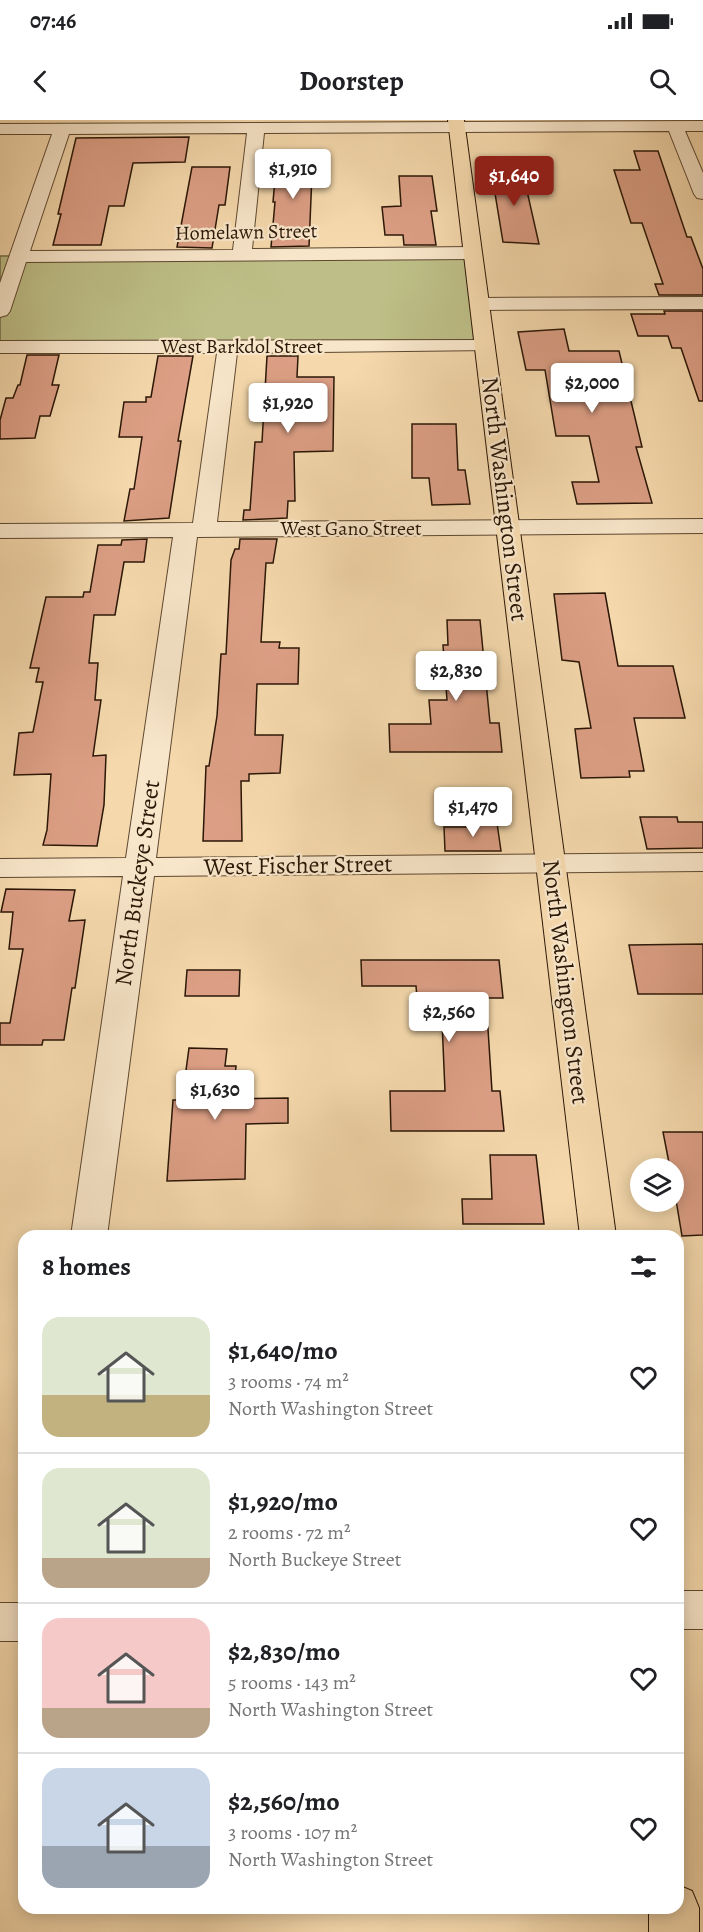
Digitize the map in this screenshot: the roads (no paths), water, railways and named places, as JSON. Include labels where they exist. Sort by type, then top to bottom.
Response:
[{"type":"main road","name":"North Washington Street","points":[[457,124],[597,1230]]},
{"type":"main road","points":[[674,1914],[674,1932]]},
{"type":"street","points":[[0,129],[62,129],[127,124],[256,128],[457,124],[703,126]]},
{"type":"street","points":[[675,126],[703,194]]},
{"type":"street","points":[[242,255],[256,128]]},
{"type":"street","points":[[0,311],[62,129]]},
{"type":"street","name":"Homelawn Street","points":[[18,257],[473,253]]},
{"type":"street","points":[[480,304],[703,303]]},
{"type":"street","name":"North Buckeye Street","points":[[90,1230],[139,867],[228,346]]},
{"type":"street","name":"West Barkdol Street","points":[[0,347],[485,346]]},
{"type":"street","name":"West Gano Street","points":[[0,531],[703,526]]},
{"type":"street","name":"West Fischer Street","points":[[0,868],[703,862]]},
{"type":"street","points":[[684,1610],[703,1610]]},
{"type":"street","points":[[0,1622],[18,1622]]}]
